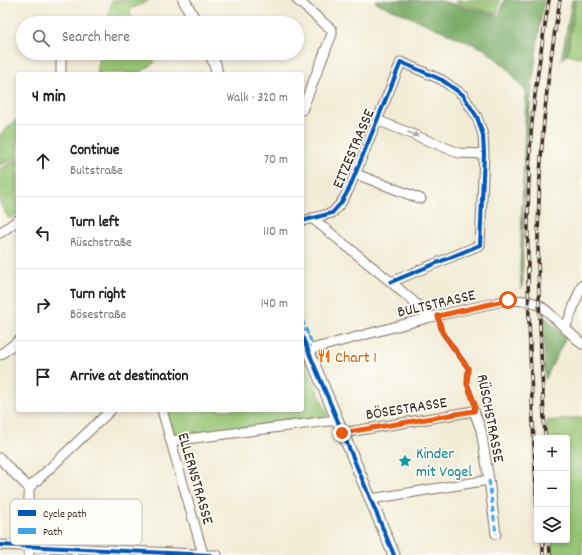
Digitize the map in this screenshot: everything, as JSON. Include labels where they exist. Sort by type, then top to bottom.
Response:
[{"type":"main road","points":[[184,0],[192,16]]},
{"type":"main road","points":[[213,60],[217,72]]},
{"type":"main road","points":[[304,341],[336,420],[394,555]]},
{"type":"street","points":[[297,0],[332,30],[332,34],[304,105]]},
{"type":"street","points":[[61,72],[62,60]]},
{"type":"street","name":"EITZESTRASSE","points":[[304,220],[332,213],[341,203],[356,174],[401,62],[442,80],[463,95],[477,117],[484,135],[484,154]]},
{"type":"street","points":[[377,120],[459,153],[484,154],[480,245],[391,282]]},
{"type":"street","points":[[356,174],[421,199]]},
{"type":"street","points":[[312,218],[391,282],[431,317]]},
{"type":"street","points":[[0,233],[16,221]]},
{"type":"street","points":[[565,329],[582,285]]},
{"type":"street","name":"BULTSTRASSE","points":[[308,350],[431,317],[508,300],[528,301],[539,305],[582,344]]},
{"type":"street","points":[[0,355],[16,343]]},
{"type":"street","name":"BÖSESTRASSE","points":[[342,433],[474,411]]},
{"type":"street","name":"RÜSCHSTRASSE","points":[[474,411],[481,430],[496,534]]},
{"type":"street","points":[[29,488],[109,412]]},
{"type":"street","name":"ELLERNSTRASSE","points":[[163,412],[203,554]]},
{"type":"street","points":[[171,441],[336,420]]},
{"type":"street","points":[[0,458],[4,464],[29,488],[29,499]]},
{"type":"street","points":[[370,499],[489,480]]},
{"type":"street","points":[[0,545],[29,551],[217,555]]},
{"type":"green space","points":[[112,0],[150,0],[129,10],[132,16],[109,16]]},
{"type":"green space","points":[[376,0],[438,0],[499,16],[504,0],[544,0],[534,70],[527,140],[523,211],[522,289],[520,270],[526,92],[506,67],[484,49],[375,2]]},
{"type":"green space","points":[[457,0],[500,0],[497,14],[457,3]]},
{"type":"green space","points":[[572,0],[576,0],[567,54],[561,61]]},
{"type":"green space","points":[[576,0],[582,0],[582,58],[567,54]]},
{"type":"green space","points":[[100,60],[154,60],[155,62],[141,72],[97,72]]},
{"type":"green space","points":[[16,120],[16,158],[0,165],[0,135]]},
{"type":"green space","points":[[16,160],[16,215],[9,219],[0,203],[0,169]]},
{"type":"green space","points":[[543,315],[566,337],[545,380]]},
{"type":"green space","points":[[304,359],[328,416],[172,438],[166,412],[304,412]]},
{"type":"green space","points":[[582,417],[582,555],[552,555],[552,543],[570,543],[570,435],[548,435],[547,421]]},
{"type":"railway","points":[[537,507],[529,324],[529,182],[534,101],[549,0]]},
{"type":"railway","points":[[545,435],[540,338],[538,238],[539,208],[547,89],[560,0]]},
{"type":"railway","points":[[543,543],[543,555]]},
{"type":"railway","points":[[549,543],[550,555]]},
{"type":"marked path","points":[[304,325],[311,341],[308,350]]},
{"type":"marked path","points":[[489,480],[496,534]]},
{"type":"cycle path","points":[[304,220],[332,213],[341,203],[349,189],[401,62],[442,80],[463,95],[477,117],[483,135],[484,154],[480,245],[391,282]]},
{"type":"cycle path","points":[[438,316],[442,332],[468,368],[467,383],[475,405],[474,411]]},
{"type":"cycle path","points":[[304,341],[394,555]]},
{"type":"cycle path","points":[[0,545],[210,555]]},
{"type":"place","name":"Chart 1","points":[[324,356]]},
{"type":"place","name":"Kinder mit Vogel","points":[[405,461]]},
{"type":"route","points":[[342,433],[474,411],[475,405],[467,384],[468,368],[442,332],[438,316],[508,300]]}]
